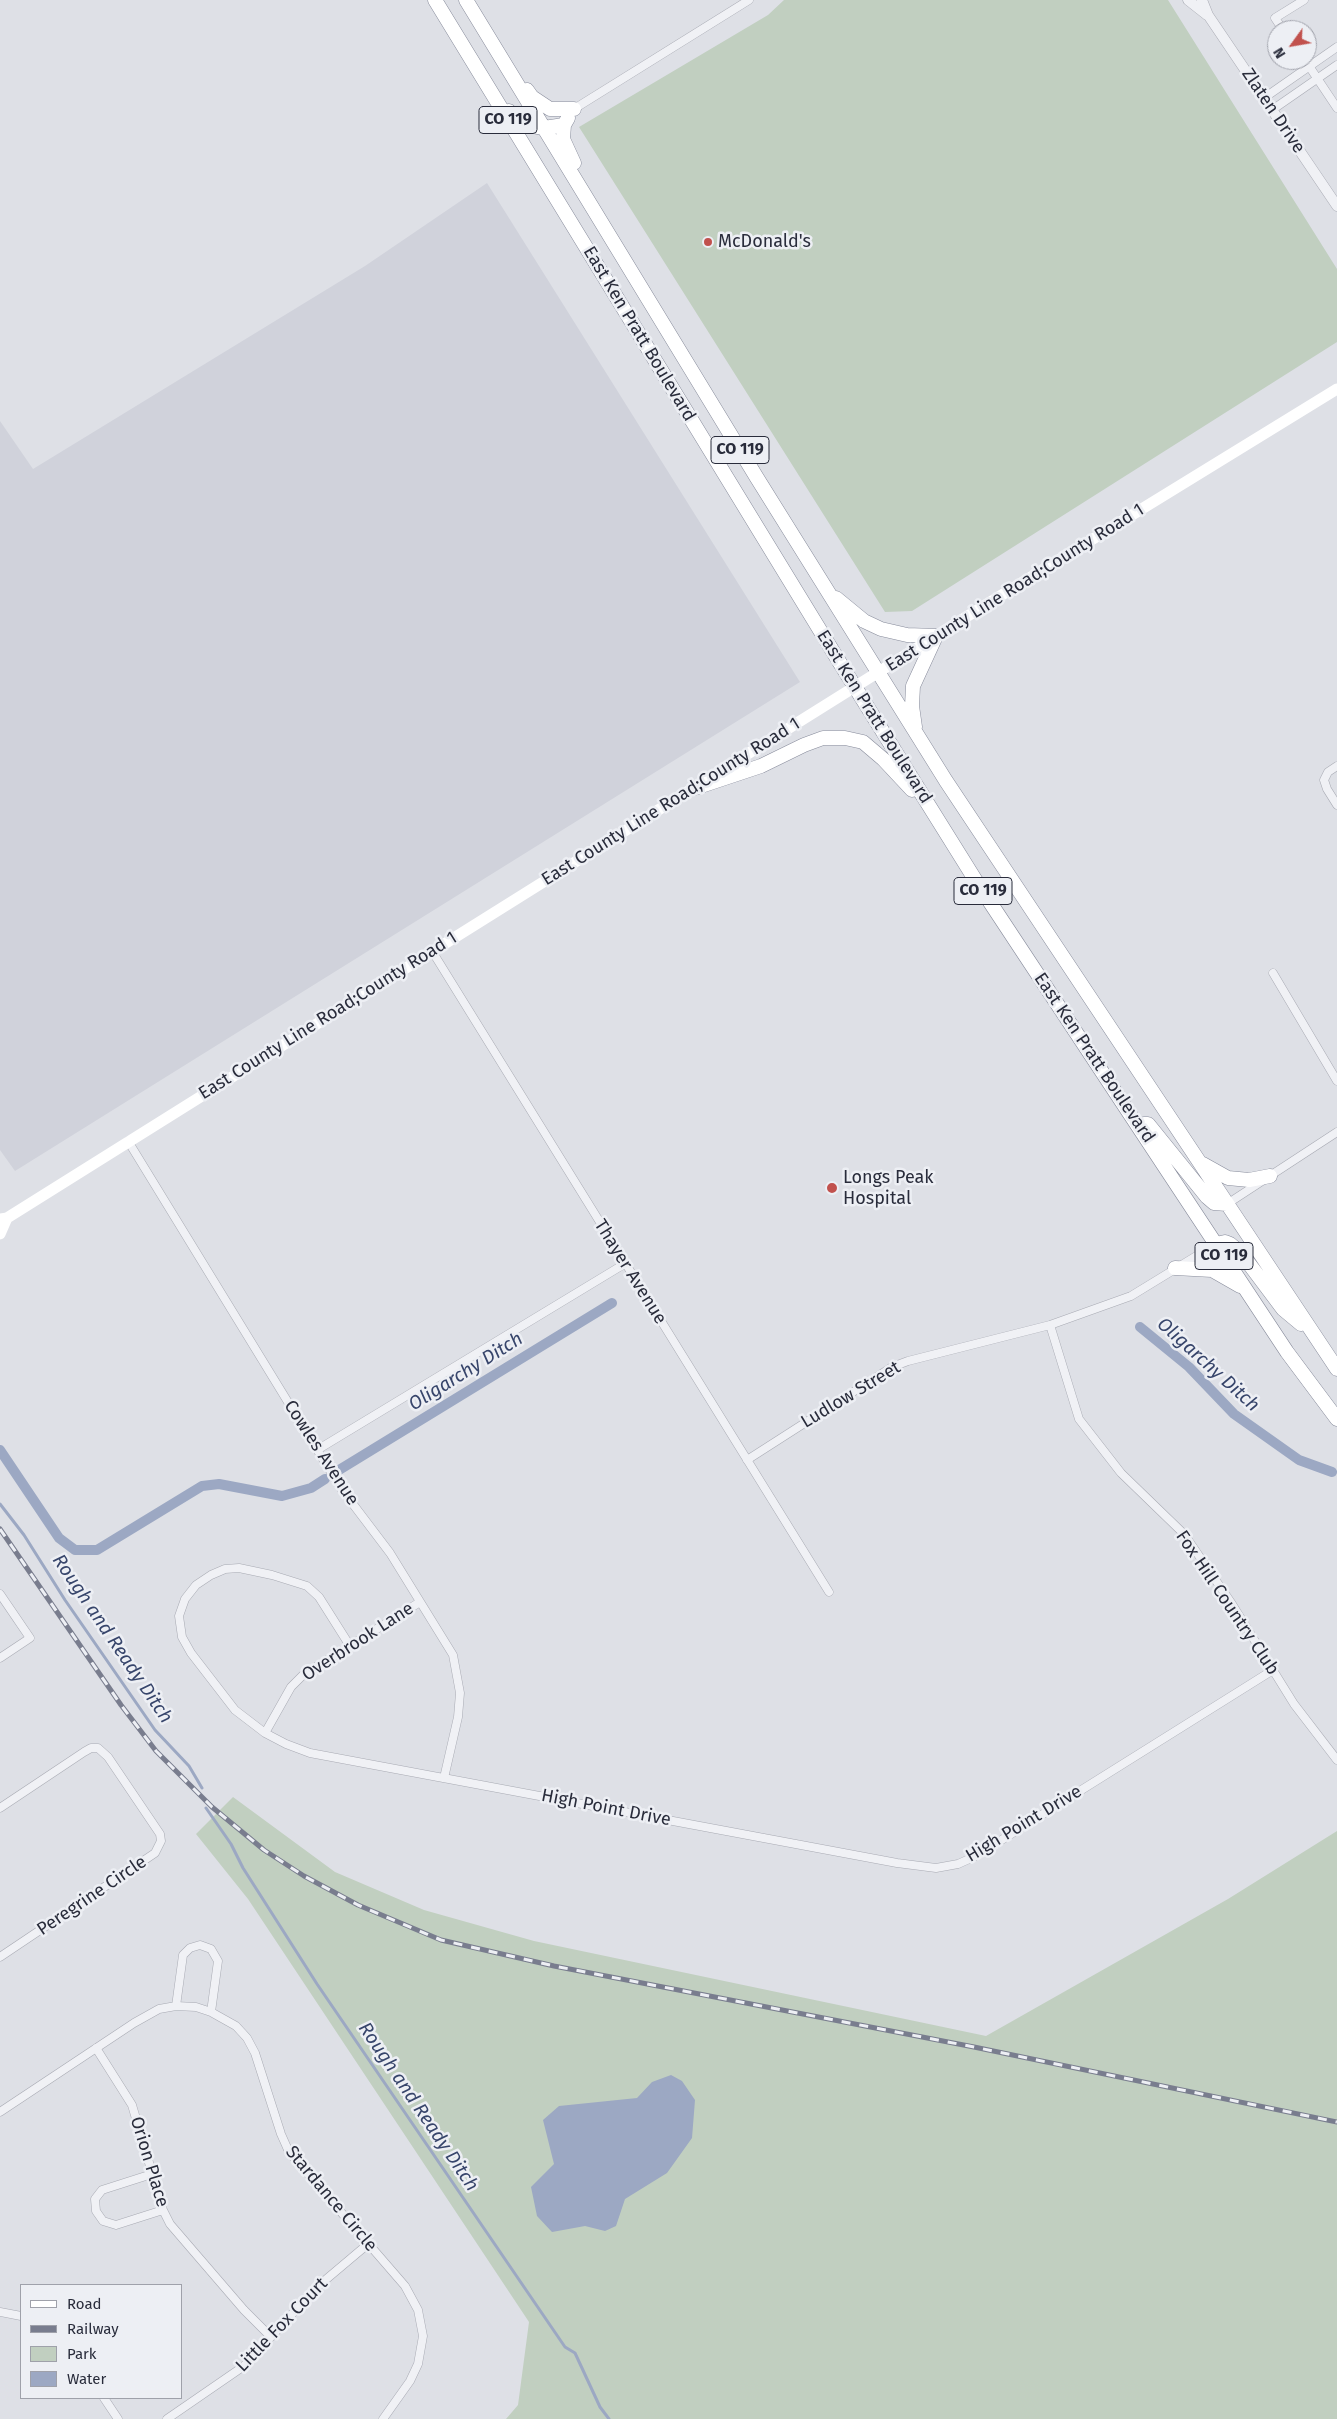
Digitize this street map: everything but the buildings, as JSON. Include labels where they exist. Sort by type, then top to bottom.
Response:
[{"type":"highway","name":"East Ken Pratt Boulevard","points":[[435,0],[854,687],[976,881],[1308,1382],[1337,1419]]},
{"type":"highway","points":[[441,0],[515,120],[521,124],[544,128],[564,125]]},
{"type":"highway","name":"East Ken Pratt Boulevard","points":[[466,0],[878,673],[1036,919],[1337,1369]]},
{"type":"highway","points":[[478,21],[532,97],[550,109],[574,109]]},
{"type":"highway","points":[[574,109],[564,125],[563,139],[604,226]]},
{"type":"highway","points":[[824,585],[864,621],[881,629],[907,635],[936,636],[913,686],[912,706],[916,732]]},
{"type":"highway","points":[[695,788],[761,766],[823,738],[845,738],[863,742],[883,759],[934,813]]},
{"type":"highway","points":[[1138,1124],[1148,1124],[1206,1197],[1214,1203],[1226,1204]]},
{"type":"highway","points":[[1196,1158],[1213,1171],[1228,1178],[1249,1180],[1270,1176]]},
{"type":"highway","points":[[1216,1244],[1225,1242],[1241,1253],[1283,1309],[1313,1334]]},
{"type":"highway","points":[[1175,1268],[1212,1270],[1225,1276],[1248,1292]]},
{"type":"main road","name":"East County Line Road;County Road 1","points":[[3,1218],[936,636],[1336,391]]},
{"type":"main road","points":[[0,1234],[3,1218]]},
{"type":"street","points":[[574,109],[748,0]]},
{"type":"street","name":"Zlaten Drive","points":[[1188,0],[1208,15]]},
{"type":"street","name":"Zlaten Drive","points":[[1202,0],[1208,15],[1337,206]]},
{"type":"street","points":[[1276,20],[1275,18],[1304,0]]},
{"type":"street","points":[[1317,59],[1337,46]]},
{"type":"street","points":[[1272,110],[1334,67],[1323,57]]},
{"type":"street","points":[[1264,98],[1298,70]]},
{"type":"street","points":[[1312,70],[1337,108]]},
{"type":"street","points":[[1337,766],[1328,772],[1324,780],[1327,789],[1337,804]]},
{"type":"street","name":"Thayer Avenue","points":[[432,951],[829,1592]]},
{"type":"street","points":[[1273,973],[1337,1081]]},
{"type":"street","points":[[1226,1204],[1337,1132]]},
{"type":"street","name":"Cowles Avenue","points":[[128,1141],[340,1487],[390,1553],[453,1655],[460,1693],[458,1717],[444,1778]]},
{"type":"street","points":[[1050,1325],[1131,1296],[1216,1244]]},
{"type":"street","points":[[317,1450],[626,1264]]},
{"type":"street","name":"Ludlow Street","points":[[747,1460],[892,1367],[908,1361],[1050,1325]]},
{"type":"street","name":"Fox Hill Country Club","points":[[1050,1325],[1079,1419],[1121,1473],[1184,1534],[1232,1604],[1294,1704],[1337,1760]]},
{"type":"street","name":"High Point Drive","points":[[350,1646],[319,1597],[306,1586],[272,1574],[239,1568],[225,1569],[210,1575],[196,1585],[185,1599],[179,1616],[182,1637],[191,1653],[235,1710],[265,1733],[286,1744],[310,1752],[892,1862],[936,1868],[958,1864],[976,1856],[1273,1670]]},
{"type":"street","points":[[0,1594],[30,1638],[0,1658]]},
{"type":"street","name":"Overbrook Lane","points":[[265,1733],[291,1687],[302,1675],[420,1602]]},
{"type":"street","name":"Peregrine Circle","points":[[0,1808],[84,1752],[91,1748],[98,1748],[112,1763],[160,1834],[162,1840],[155,1853],[0,1957]]},
{"type":"street","points":[[176,2006],[184,1954],[194,1946],[204,1946],[214,1952],[218,1961],[212,2012]]},
{"type":"street","name":"Stardance Circle","points":[[0,2112],[154,2011],[176,2006],[196,2008],[212,2012],[236,2026],[250,2042],[258,2061],[286,2147],[414,2300],[423,2328],[421,2355],[415,2372],[383,2419]]},
{"type":"street","name":"Orion Place","points":[[96,2048],[132,2105],[163,2210],[170,2224],[244,2310],[272,2337]]},
{"type":"street","points":[[152,2174],[102,2190],[95,2200],[96,2211],[103,2221],[116,2225],[163,2210]]},
{"type":"street","name":"Little Fox Court","points":[[168,2419],[238,2372],[317,2287],[368,2244]]},
{"type":"street","points":[[0,2312],[20,2316]]},
{"type":"street","points":[[105,2399],[118,2419]]},
{"type":"shaded area","points":[[487,183],[800,682],[15,1171],[0,1150],[0,421],[33,469],[365,266]]},
{"type":"green space","points":[[784,0],[1168,0],[1337,269],[1337,342],[912,611],[885,612],[579,127],[768,15]]},
{"type":"green space","points":[[233,1797],[335,1872],[424,1910],[534,1941],[986,2036],[1228,1899],[1337,1831],[1337,2419],[506,2419],[518,2405],[529,2322],[248,1899],[196,1834]]},
{"type":"water","points":[[671,2075],[682,2081],[695,2100],[692,2138],[667,2173],[625,2199],[616,2226],[605,2231],[585,2226],[552,2232],[537,2216],[531,2187],[554,2164],[543,2120],[559,2106],[637,2098],[652,2082]]},
{"type":"waterway","name":"Oligarchy Ditch","points":[[339,1470],[612,1303]]},
{"type":"waterway","name":"Oligarchy Ditch","points":[[1140,1327],[1189,1367],[1234,1414],[1299,1460],[1332,1472]]},
{"type":"waterway","name":"Oligarchy Ditch","points":[[0,1450],[59,1538],[75,1550],[97,1550],[202,1486],[219,1484],[282,1496],[311,1488],[325,1479]]},
{"type":"waterway","name":"Rough and Ready Ditch","points":[[0,1504],[24,1535],[65,1600],[155,1730],[189,1766],[202,1788]]},
{"type":"waterway","name":"Rough and Ready Ditch","points":[[206,1808],[231,1844],[243,1868],[317,1984],[565,2347],[575,2353],[600,2407],[609,2419]]},
{"type":"railway","points":[[0,1529],[121,1705],[156,1751],[212,1807],[264,1850],[304,1876],[358,1905],[441,1940],[554,1966],[974,2047],[1337,2122]]},
{"type":"place","name":"McDonald's","points":[[708,242]]},
{"type":"place","name":"Longs Peak Hospital","points":[[832,1188]]}]
